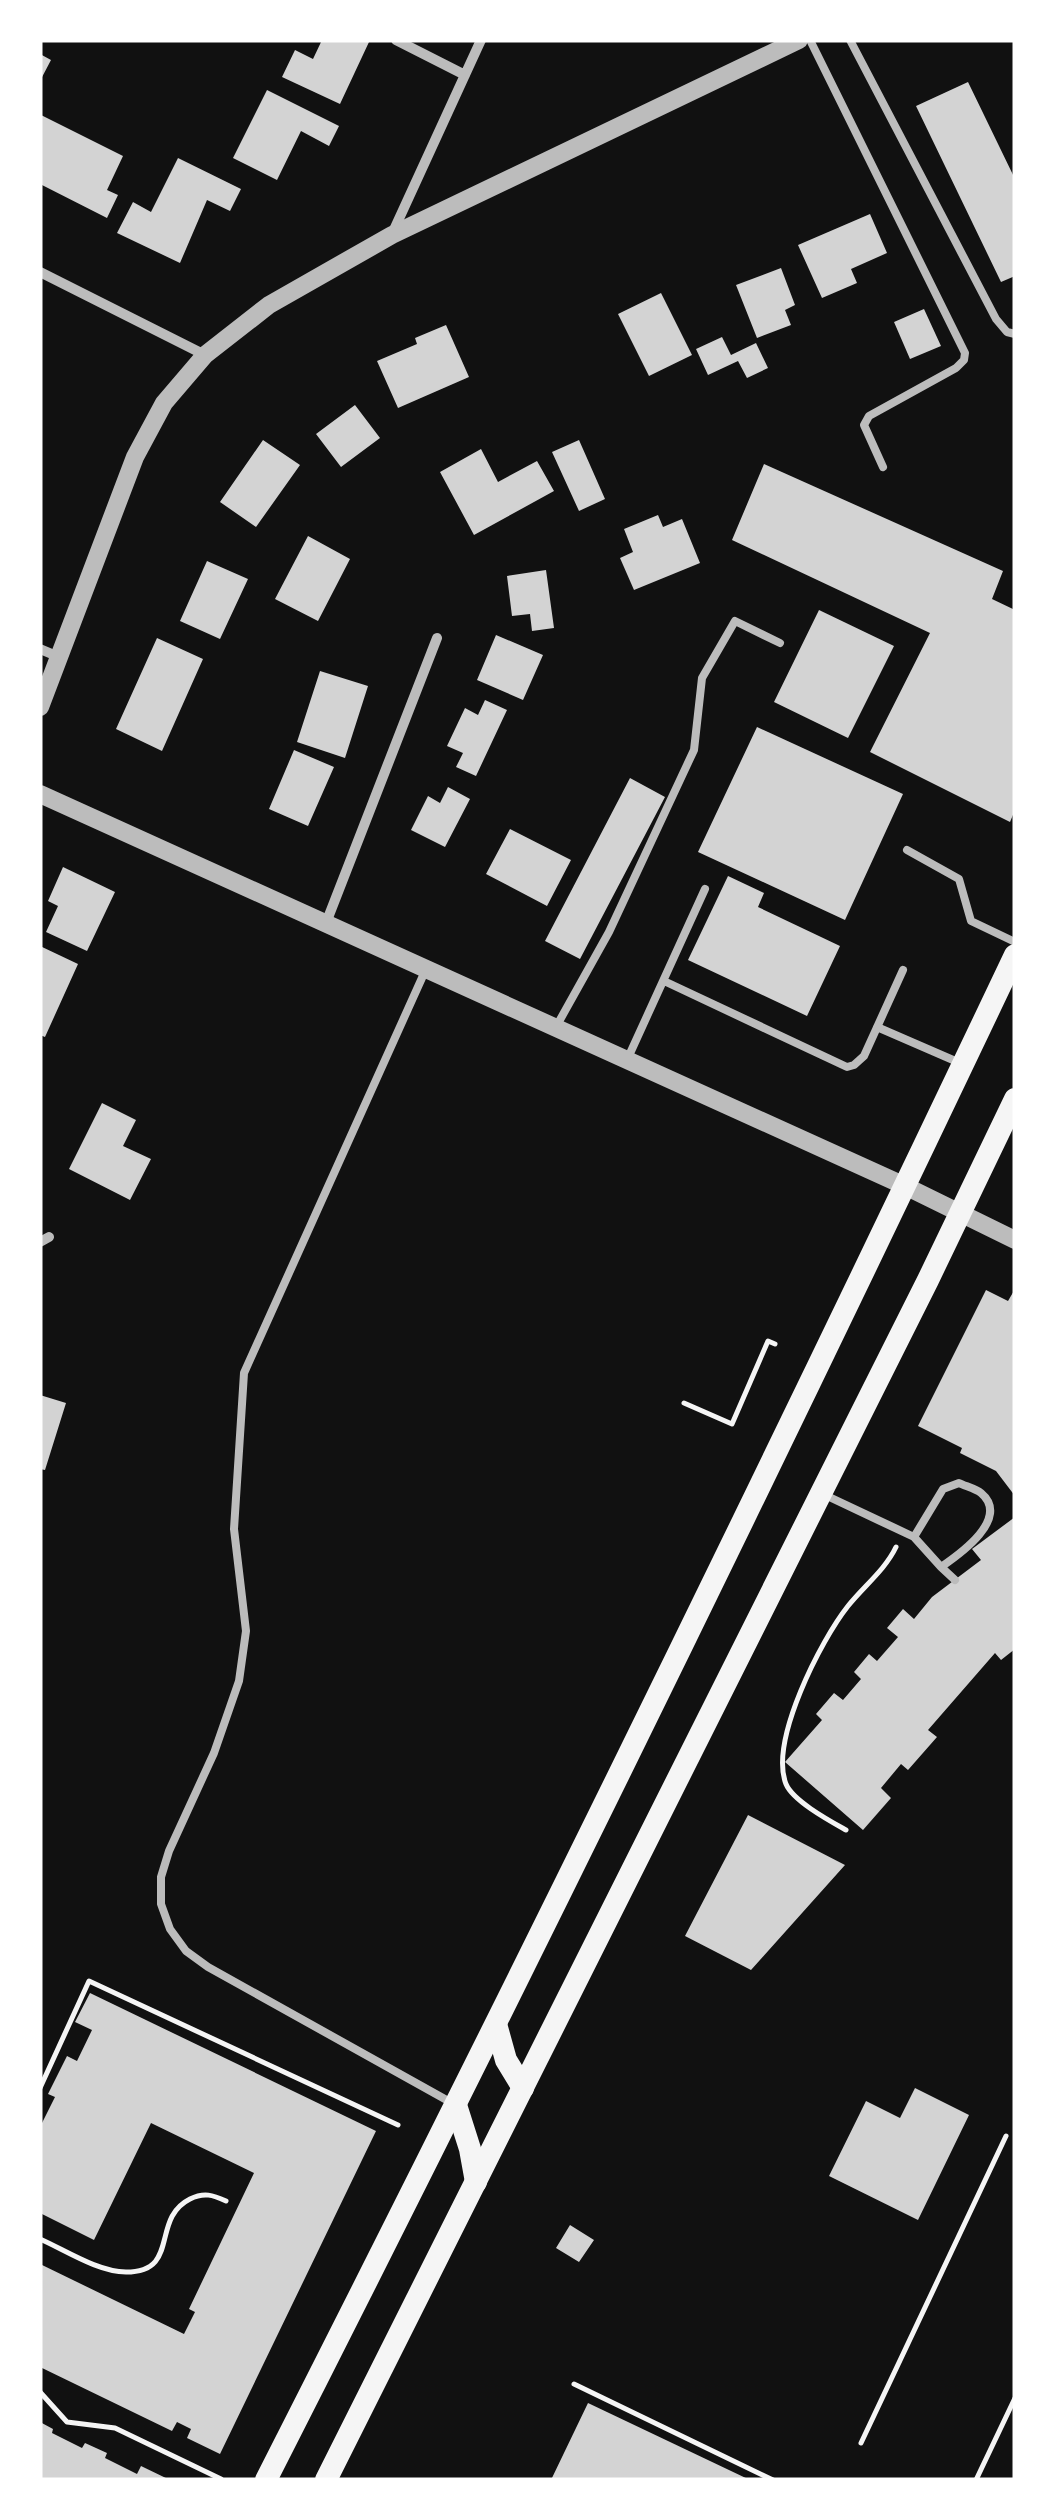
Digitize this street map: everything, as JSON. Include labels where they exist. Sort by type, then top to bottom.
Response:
[{"type":"main road","points":[[266,2480],[496,2024],[1015,954]]},
{"type":"main road","points":[[326,2480],[1015,1099]]},
{"type":"main road","points":[[496,2024],[506,2060],[523,2088]]},
{"type":"main road","points":[[456,2105],[476,2182]]},
{"type":"street","points":[[396,40],[465,75]]},
{"type":"street","points":[[392,234],[481,40]]},
{"type":"street","points":[[40,707],[135,457],[164,403],[205,355],[270,306],[392,234],[799,40]]},
{"type":"street","points":[[40,272],[205,355]]},
{"type":"street","points":[[326,923],[437,638]]},
{"type":"street","points":[[40,649],[59,657]]},
{"type":"street","points":[[40,794],[905,1186],[1015,1240]]},
{"type":"lane","points":[[810,40],[965,353],[964,360],[943,376],[869,416],[864,424],[883,466]]},
{"type":"lane","points":[[850,40],[996,319],[1015,334]]},
{"type":"lane","points":[[556,1028],[609,932],[694,750],[702,678],[735,621],[780,643]]},
{"type":"lane","points":[[907,850],[959,879],[971,921],[1015,942]]},
{"type":"lane","points":[[627,1060],[705,889]]},
{"type":"lane","points":[[426,968],[244,1373],[234,1529],[246,1631],[239,1681],[214,1753],[169,1851],[161,1876],[161,1904],[170,1930],[186,1952],[208,1968],[456,2105]]},
{"type":"lane","points":[[664,981],[854,1066],[864,1056],[904,970]]},
{"type":"lane","points":[[878,1027],[963,1064]]},
{"type":"lane","points":[[914,1537],[943,1489],[959,1483],[981,1493],[990,1506],[991,1516],[980,1533],[940,1567]]},
{"type":"lane","points":[[821,1493],[914,1537],[955,1580]]},
{"type":"path","points":[[684,1402],[732,1424],[768,1341],[775,1344]]},
{"type":"path","points":[[846,1830],[817,1813],[784,1782],[790,1720],[829,1634],[847,1607],[890,1560],[903,1532]]},
{"type":"path","points":[[40,2088],[90,1982],[398,2124]]},
{"type":"path","points":[[861,2443],[1006,2136]]},
{"type":"path","points":[[40,2239],[108,2269],[147,2269],[163,2252],[166,2223],[172,2210],[197,2195],[210,2194],[226,2202]]},
{"type":"path","points":[[574,2384],[773,2480]]},
{"type":"path","points":[[40,2392],[66,2422],[115,2428],[222,2478]]},
{"type":"path","points":[[976,2480],[1015,2398]]},
{"type":"building","points":[[322,40],[369,42],[340,104],[282,77],[295,50],[313,59]]},
{"type":"building","points":[[40,54],[51,60],[40,81]]},
{"type":"building","points":[[968,82],[1015,179],[1015,276],[1001,282],[916,106]]},
{"type":"building","points":[[267,90],[339,126],[329,146],[301,131],[277,180],[233,158]]},
{"type":"building","points":[[41,115],[123,156],[107,190],[118,195],[107,218],[40,184]]},
{"type":"building","points":[[178,158],[241,189],[230,211],[207,200],[180,263],[117,233],[133,202],[151,212]]},
{"type":"building","points":[[870,214],[887,253],[851,269],[857,283],[822,298],[798,245]]},
{"type":"building","points":[[781,268],[795,305],[785,310],[791,325],[757,338],[736,285]]},
{"type":"building","points":[[661,293],[692,355],[649,376],[618,314]]},
{"type":"building","points":[[924,309],[941,346],[910,359],[894,322]]},
{"type":"building","points":[[446,325],[469,377],[398,408],[377,361],[417,344],[415,338]]},
{"type":"building","points":[[722,337],[731,355],[756,343],[768,368],[747,378],[738,361],[708,375],[696,349]]},
{"type":"building","points":[[355,405],[380,438],[341,467],[316,434]]},
{"type":"building","points":[[263,440],[300,465],[256,527],[220,502]]},
{"type":"building","points":[[579,440],[605,499],[579,511],[552,452]]},
{"type":"building","points":[[481,449],[498,482],[537,461],[554,491],[474,535],[440,472]]},
{"type":"building","points":[[764,464],[1003,571],[992,599],[1015,610],[1015,810],[1010,822],[870,752],[930,633],[732,540]]},
{"type":"building","points":[[658,515],[663,527],[682,519],[700,563],[634,590],[620,558],[633,552],[624,529]]},
{"type":"building","points":[[308,536],[350,559],[318,621],[275,599]]},
{"type":"building","points":[[207,561],[248,579],[220,639],[180,621]]},
{"type":"building","points":[[546,570],[554,628],[532,631],[530,614],[512,616],[507,576]]},
{"type":"building","points":[[819,610],[894,646],[848,738],[774,702]]},
{"type":"building","points":[[496,635],[543,655],[523,700],[477,680]]},
{"type":"building","points":[[157,638],[203,659],[162,751],[116,729]]},
{"type":"building","points":[[320,671],[368,686],[345,758],[297,742]]},
{"type":"building","points":[[485,700],[507,710],[476,776],[456,767],[463,753],[447,746],[465,708],[478,715]]},
{"type":"building","points":[[757,727],[903,794],[845,920],[698,852]]},
{"type":"building","points":[[294,750],[334,767],[308,826],[269,809]]},
{"type":"building","points":[[630,778],[665,797],[580,959],[545,941]]},
{"type":"building","points":[[448,787],[470,799],[445,847],[411,830],[428,796],[440,803]]},
{"type":"building","points":[[510,829],[571,860],[547,906],[486,874]]},
{"type":"building","points":[[63,867],[115,892],[87,951],[46,932],[58,906],[48,901]]},
{"type":"building","points":[[728,876],[764,893],[758,907],[840,946],[807,1016],[688,960]]},
{"type":"building","points":[[40,946],[78,964],[45,1037],[40,1035]]},
{"type":"building","points":[[102,1103],[136,1120],[123,1146],[151,1159],[130,1200],[69,1169]]},
{"type":"building","points":[[1015,1289],[1015,1496],[996,1471],[918,1426],[986,1290],[1008,1301]]},
{"type":"building","points":[[40,1395],[66,1403],[45,1470],[40,1469]]},
{"type":"building","points":[[1015,1517],[1015,1649],[1001,1660],[995,1653],[928,1730],[937,1737],[908,1770],[901,1764],[881,1788],[891,1798],[863,1830],[785,1762],[822,1720],[816,1714],[834,1693],[843,1700],[861,1679],[854,1672],[869,1654],[877,1661],[898,1637],[887,1628],[903,1609],[914,1619],[932,1597],[981,1560],[972,1549]]},
{"type":"building","points":[[748,1815],[845,1865],[751,1970],[685,1936]]},
{"type":"building","points":[[90,1993],[376,2131],[220,2454],[187,2438],[191,2429],[177,2422],[172,2431],[40,2367],[40,2264],[184,2334],[195,2312],[189,2309],[254,2173],[151,2123],[94,2240],[40,2213],[40,2127],[55,2097],[48,2094],[67,2056],[77,2061],[92,2030],[75,2022]]},
{"type":"building","points":[[915,2088],[969,2115],[918,2220],[829,2176],[866,2101],[900,2118]]},
{"type":"building","points":[[570,2225],[594,2240],[579,2262],[556,2248]]},
{"type":"building","points":[[588,2403],[750,2480],[551,2480]]},
{"type":"building","points":[[40,2422],[53,2429],[52,2433],[82,2448],[85,2443],[107,2453],[105,2458],[137,2474],[141,2466],[170,2480],[40,2480]]}]
